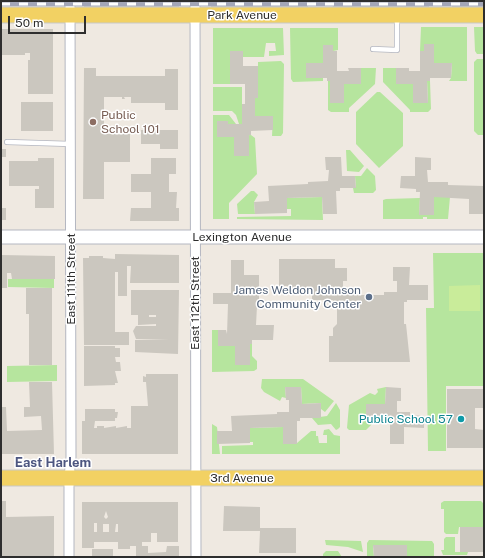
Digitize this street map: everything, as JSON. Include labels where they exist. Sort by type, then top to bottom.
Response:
[{"type":"main road","name":"Park Avenue","points":[[1,15],[70,8],[194,8],[484,15]]},
{"type":"main road","name":"Lexington Avenue","points":[[1,237],[484,237]]},
{"type":"main road","name":"3rd Avenue","points":[[1,478],[484,478]]},
{"type":"street","name":"East 111th Street","points":[[69,557],[68,478],[71,457],[70,8]]},
{"type":"street","name":"East 112th Street","points":[[194,8],[196,557]]},
{"type":"lane","points":[[373,49],[397,50],[397,14]]},
{"type":"lane","points":[[7,142],[71,144]]},
{"type":"green space","points":[[421,27],[467,27],[467,81],[449,81],[451,78],[452,63],[434,63],[424,44],[424,51],[420,51]]},
{"type":"green space","points":[[474,27],[484,27],[484,54],[477,54],[475,51]]},
{"type":"green space","points":[[213,28],[283,28],[284,55],[269,56],[269,51],[276,51],[275,43],[266,43],[264,57],[243,57],[230,51],[230,84],[213,84]]},
{"type":"green space","points":[[290,28],[338,28],[338,50],[333,51],[333,45],[323,45],[323,63],[306,63],[323,78],[323,81],[293,82],[291,79]]},
{"type":"green space","points":[[477,59],[484,59],[484,135],[478,135],[474,131],[474,62]]},
{"type":"green space","points":[[281,61],[284,64],[283,133],[281,136],[272,136],[273,116],[255,116],[255,98],[258,97],[258,62]]},
{"type":"green space","points":[[361,68],[376,68],[375,84],[349,108],[349,112],[331,112],[328,110],[328,81],[330,81],[330,103],[344,103],[344,84],[361,84]]},
{"type":"green space","points":[[383,68],[396,68],[396,84],[413,84],[413,103],[428,102],[427,81],[430,81],[431,109],[428,112],[410,112],[410,110],[383,82]]},
{"type":"green space","points":[[213,87],[242,87],[242,124],[239,124],[236,115],[232,111],[213,111]]},
{"type":"green space","points":[[377,92],[380,92],[403,113],[403,146],[379,168],[356,144],[356,112]]},
{"type":"green space","points":[[213,115],[229,115],[236,124],[228,124],[228,121],[217,121],[217,137],[251,135],[255,138],[257,174],[229,203],[229,219],[213,219]]},
{"type":"green space","points":[[346,150],[350,150],[364,166],[359,172],[347,171]]},
{"type":"green space","points":[[367,168],[375,176],[376,190],[373,193],[354,193],[353,188],[356,187],[355,176],[361,176]]},
{"type":"green space","points":[[251,191],[254,191],[258,195],[254,202],[255,214],[238,214],[237,204]]},
{"type":"green space","points":[[322,197],[323,220],[237,219],[237,217],[291,216],[291,209],[287,209],[287,198]]},
{"type":"green space","points":[[434,197],[450,197],[448,219],[427,219],[427,217],[423,217],[423,219],[383,219],[383,200],[420,198],[419,215],[433,215]]},
{"type":"green space","points":[[433,253],[484,253],[484,386],[446,386],[446,451],[428,451],[426,308],[434,308]]},
{"type":"green space","points":[[8,279],[54,279],[54,288],[8,287]]},
{"type":"green space","points":[[480,285],[480,311],[449,311],[449,286]]},
{"type":"green space","points":[[212,330],[218,330],[218,346],[235,346],[235,365],[250,365],[250,344],[252,344],[252,356],[257,361],[257,369],[254,371],[212,372]]},
{"type":"green space","points":[[57,365],[57,381],[7,382],[7,366]]},
{"type":"green space","points":[[262,379],[303,379],[334,401],[325,412],[321,409],[321,403],[302,404],[301,387],[285,387],[286,398],[282,397],[280,401],[264,392],[261,388]]},
{"type":"green space","points":[[386,387],[385,404],[366,404],[366,418],[387,419],[387,422],[375,421],[366,430],[349,430],[347,428],[349,405],[370,393],[375,395],[378,392],[377,389]]},
{"type":"green space","points":[[336,403],[340,410],[340,427],[336,430],[331,424],[318,425],[312,418],[327,416]]},
{"type":"green space","points":[[212,424],[217,427],[220,454],[212,454]]},
{"type":"green space","points":[[283,427],[283,444],[297,443],[311,431],[316,431],[316,436],[318,436],[319,443],[327,443],[327,435],[323,435],[324,430],[329,429],[334,435],[340,436],[340,454],[222,454],[222,446],[253,445],[253,442],[250,442],[250,428]]},
{"type":"green space","points":[[444,501],[481,501],[484,504],[483,527],[459,527],[458,534],[446,534],[444,532],[444,509],[441,509],[441,503]]},
{"type":"green space","points":[[446,537],[455,537],[455,552],[468,552],[467,555],[443,555],[441,550],[444,550],[444,539]]},
{"type":"green space","points":[[325,540],[361,541],[363,552],[348,547],[326,545]]},
{"type":"green space","points":[[369,540],[432,541],[434,544],[434,557],[407,557],[407,545],[373,546],[374,557],[367,557],[367,543]]},
{"type":"green space","points":[[326,551],[338,551],[342,557],[323,557],[323,554]]},
{"type":"building","points":[[84,1],[179,1],[179,7],[84,7]]},
{"type":"building","points":[[211,1],[308,1],[308,9],[211,9]]},
{"type":"building","points":[[332,1],[429,1],[429,9],[333,8]]},
{"type":"building","points":[[452,1],[484,1],[484,8],[452,8]]},
{"type":"building","points":[[1,29],[53,29],[53,94],[28,94],[28,60],[30,60],[30,53],[25,53],[25,55],[1,55]]},
{"type":"building","points":[[424,44],[434,44],[434,63],[452,63],[451,78],[430,78],[430,81],[427,81],[428,103],[413,103],[413,84],[396,84],[396,68],[409,68],[409,71],[420,71],[420,51],[424,51]]},
{"type":"building","points":[[323,45],[333,45],[333,51],[337,51],[337,71],[349,71],[348,68],[361,68],[361,84],[344,84],[344,103],[330,103],[330,81],[327,81],[327,78],[306,78],[306,63],[323,63]]},
{"type":"building","points":[[230,51],[243,51],[243,66],[258,66],[258,98],[255,98],[255,116],[273,116],[273,130],[251,131],[251,135],[249,135],[249,156],[234,156],[234,137],[217,137],[217,121],[228,121],[228,124],[242,124],[242,104],[245,104],[245,84],[230,84]]},
{"type":"building","name":"Public School 101","points":[[84,68],[96,68],[96,76],[165,76],[165,69],[178,69],[178,110],[165,110],[165,103],[131,103],[131,97],[124,97],[125,99],[122,99],[122,97],[104,97],[104,134],[130,134],[130,162],[104,162],[104,199],[83,199]]},
{"type":"building","points":[[21,102],[53,102],[53,131],[21,131]]},
{"type":"building","points":[[141,130],[178,130],[178,149],[160,149],[160,144],[141,144]]},
{"type":"building","points":[[1,149],[6,149],[6,157],[1,157]]},
{"type":"building","points":[[325,157],[341,157],[342,176],[355,176],[356,188],[340,188],[340,191],[336,191],[337,214],[323,214],[322,197],[287,198],[287,213],[255,214],[254,202],[269,201],[268,186],[308,184],[308,182],[328,181],[329,170],[326,170]]},
{"type":"building","points":[[415,157],[431,158],[431,170],[427,170],[428,182],[448,182],[448,185],[484,186],[484,214],[469,214],[469,199],[434,197],[434,215],[419,215],[420,192],[416,192],[416,189],[400,188],[401,176],[415,176]]},
{"type":"building","points":[[38,158],[54,158],[54,208],[35,208],[35,189],[39,189],[39,186],[9,186],[9,161],[38,161]]},
{"type":"building","points":[[151,158],[176,158],[176,174],[169,174],[169,192],[177,192],[176,208],[179,208],[179,221],[130,221],[131,208],[151,208],[151,192],[131,192],[131,174],[151,174]]},
{"type":"building","points":[[1,208],[6,208],[6,220],[1,220]]},
{"type":"building","points":[[115,254],[179,255],[179,283],[130,283],[131,266],[127,266],[127,296],[118,296],[118,272],[115,272],[115,332],[129,332],[129,345],[84,345],[83,258],[89,258],[89,256],[103,256],[103,258],[115,259]]},
{"type":"building","points":[[1,255],[55,256],[55,279],[12,279],[11,273],[7,273],[7,288],[1,288]]},
{"type":"building","points":[[279,259],[335,259],[335,268],[347,268],[347,281],[343,281],[343,292],[356,292],[357,295],[384,295],[384,292],[397,292],[397,281],[393,281],[393,267],[410,267],[409,285],[428,285],[428,300],[407,300],[407,302],[404,302],[404,324],[406,324],[410,362],[329,362],[329,336],[333,336],[333,328],[337,324],[337,302],[333,302],[333,300],[312,300],[312,289],[291,289],[291,286],[279,286]]},
{"type":"building","points":[[231,260],[244,260],[244,275],[259,275],[259,306],[257,306],[256,325],[274,325],[273,340],[252,340],[252,344],[250,344],[250,365],[235,365],[235,346],[218,346],[218,330],[226,330],[227,334],[228,304],[213,304],[213,293],[231,293]]},
{"type":"building","points":[[26,288],[52,288],[52,365],[29,365],[29,314],[26,314]]},
{"type":"building","points":[[131,290],[179,290],[178,354],[135,352],[135,340],[169,339],[136,339],[133,331],[136,326],[156,326],[156,324],[138,325],[138,315],[131,315]],"holes":[[[149,315],[156,315],[156,317],[149,317]]]},
{"type":"building","points":[[84,346],[115,346],[115,348],[120,348],[120,357],[115,357],[116,362],[120,362],[121,371],[115,371],[118,383],[115,383],[115,385],[84,386]]},
{"type":"building","points":[[146,374],[178,374],[178,454],[82,454],[82,421],[85,421],[85,409],[115,409],[115,412],[118,412],[115,421],[95,421],[94,428],[97,428],[97,426],[104,426],[104,428],[116,426],[116,428],[127,426],[127,428],[131,428],[131,406],[148,406],[146,382],[143,382],[143,376],[146,377]]},
{"type":"building","points":[[29,382],[52,382],[54,454],[1,454],[1,407],[6,407],[7,431],[42,430],[41,416],[24,417],[24,407],[30,407]]},
{"type":"building","points":[[285,387],[301,387],[302,404],[321,403],[321,418],[300,418],[300,421],[297,421],[297,444],[283,444],[283,427],[250,428],[250,443],[217,444],[217,431],[232,431],[231,416],[289,412],[289,400],[286,400]]},
{"type":"building","points":[[386,387],[401,388],[401,401],[397,401],[397,412],[410,412],[410,415],[424,416],[424,428],[404,427],[404,444],[390,444],[390,422],[387,422],[387,419],[366,418],[366,404],[385,404]]},
{"type":"building","name":"Public School 57","points":[[447,389],[484,389],[484,408],[475,408],[475,429],[484,430],[484,448],[447,448]]},
{"type":"building","points":[[1,501],[6,501],[6,517],[54,516],[54,557],[1,557]]},
{"type":"building","points":[[82,502],[178,502],[178,542],[157,542],[157,533],[151,533],[151,542],[142,542],[142,546],[148,546],[148,553],[166,552],[167,546],[179,546],[179,557],[136,557],[136,546],[130,546],[130,549],[118,549],[118,542],[94,542],[94,548],[82,548]],"holes":[[[106,511],[108,517],[106,519],[104,517]],[[94,523],[97,523],[97,532],[94,532]],[[103,524],[109,524],[109,532],[103,532]],[[116,524],[118,524],[118,532],[115,532]]]},
{"type":"building","points":[[224,506],[260,507],[260,528],[296,528],[296,553],[259,553],[260,531],[223,531]]},
{"type":"building","points":[[460,527],[484,527],[484,552],[460,552]]},
{"type":"building","points":[[373,545],[407,545],[407,557],[374,557]]},
{"type":"building","points":[[92,549],[113,549],[113,557],[92,557]]},
{"type":"railway","points":[[1,4],[484,4]]},
{"type":"place","name":"Public School 101","points":[[93,122]]},
{"type":"place","name":"James Weldon Johnson Community Center","points":[[369,297]]},
{"type":"place","name":"Public School 57","points":[[461,419]]},
{"type":"district","name":"East Harlem","points":[[53,463]]}]
